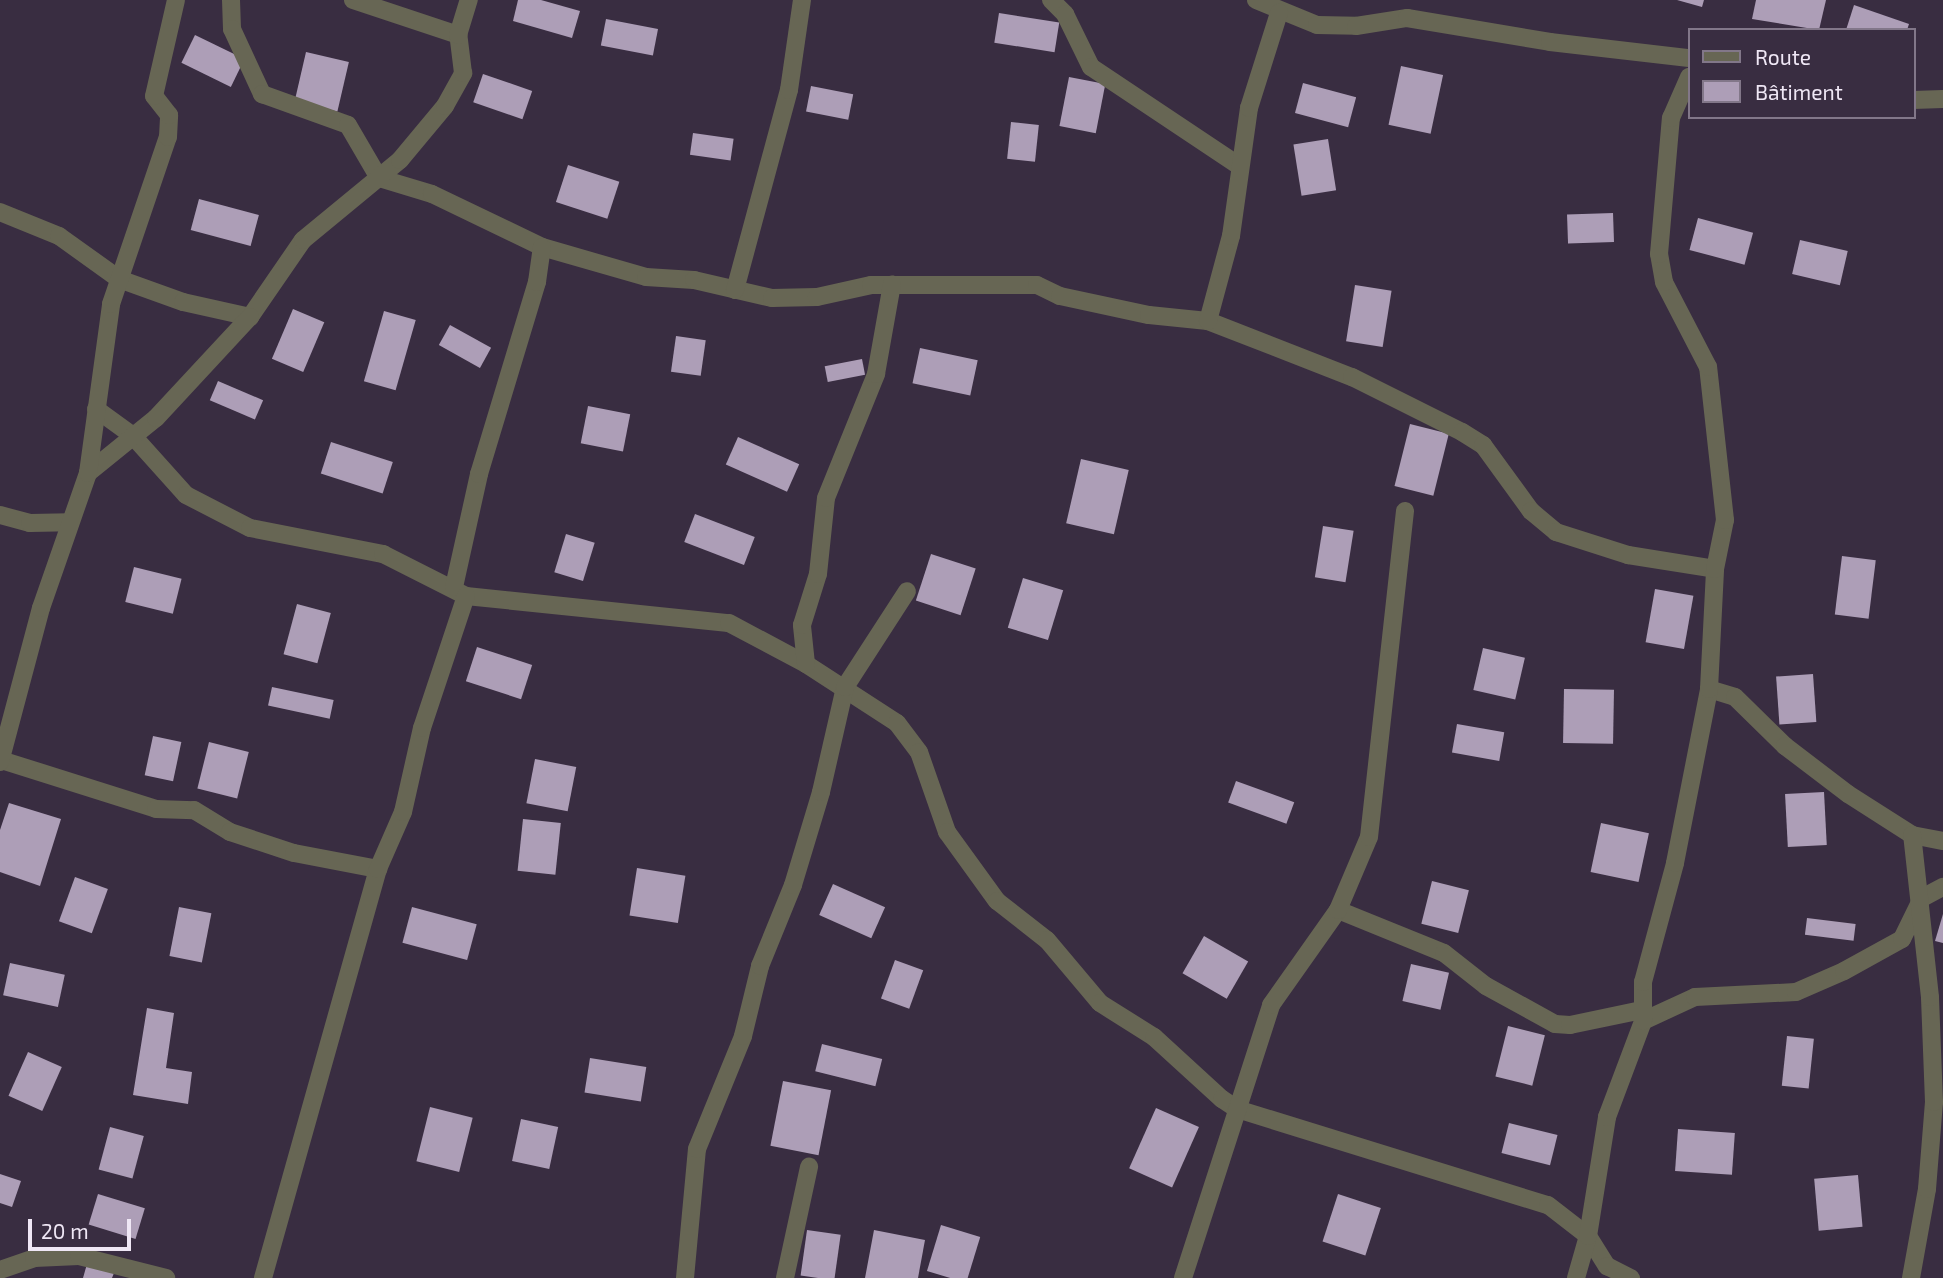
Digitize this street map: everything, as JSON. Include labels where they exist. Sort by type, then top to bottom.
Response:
[{"type":"street","points":[[176,0],[154,96],[169,116],[170,127],[119,279],[88,473],[69,522],[3,730],[0,761],[156,809],[194,810],[230,832],[294,853],[378,869]]},
{"type":"street","points":[[231,0],[232,29],[262,94],[348,125],[379,178],[432,194],[542,247],[646,277],[694,280],[785,300],[892,284],[1037,285],[1060,296],[1149,315],[1208,321],[1352,377],[1462,432],[1483,445],[1531,511],[1556,532],[1628,555],[1715,569]]},
{"type":"street","points":[[353,0],[458,35]]},
{"type":"street","points":[[88,473],[156,418],[250,317],[303,240],[379,178],[431,126],[459,83],[463,63],[458,35],[468,0]]},
{"type":"street","points":[[736,289],[789,90],[802,0]]},
{"type":"street","points":[[1051,0],[1065,14],[1091,67],[1238,165]]},
{"type":"street","points":[[1256,0],[1279,13],[1317,25],[1356,26],[1407,18],[1549,42],[1688,58]]},
{"type":"street","points":[[1208,321],[1231,236],[1238,165],[1249,108],[1279,13]]},
{"type":"street","points":[[1576,1278],[1588,1236],[1607,1117],[1642,1015],[1643,982],[1675,863],[1709,689],[1715,569],[1725,504],[1711,420],[1710,374],[1664,282],[1659,254],[1671,118],[1688,79]]},
{"type":"street","points":[[1915,100],[1943,99]]},
{"type":"street","points":[[0,212],[59,236],[119,279],[183,302],[250,317]]},
{"type":"street","points":[[263,1278],[378,869],[403,811],[422,728],[460,591],[479,474],[537,282],[542,247]]},
{"type":"street","points":[[806,664],[802,625],[818,574],[826,498],[876,374],[892,284]]},
{"type":"street","points":[[96,410],[133,436],[199,505],[262,532],[383,554],[460,591],[729,624],[806,664],[893,719],[915,746],[944,827],[997,901],[1048,940],[1100,1003],[1154,1037],[1237,1109],[1518,1193],[1563,1213],[1588,1236],[1607,1265],[1631,1278]]},
{"type":"street","points":[[1182,1278],[1271,1005],[1338,910],[1369,837],[1405,511]]},
{"type":"street","points":[[0,515],[30,523],[69,522]]},
{"type":"street","points":[[685,1278],[697,1149],[743,1036],[760,966],[793,885],[821,792],[845,687],[907,591]]},
{"type":"street","points":[[1709,689],[1735,697],[1785,746],[1912,835],[1943,841]]},
{"type":"street","points":[[1911,1278],[1924,1212],[1938,1103],[1922,898],[1912,835]]},
{"type":"street","points":[[1338,910],[1444,953],[1486,986],[1555,1024],[1570,1025],[1642,1015],[1695,997],[1796,992],[1844,971],[1902,939],[1922,898],[1943,887]]},
{"type":"street","points":[[785,1278],[809,1167]]},
{"type":"street","points":[[0,1270],[34,1258],[79,1256],[166,1278]]},
{"type":"building","points":[[518,0],[541,0],[580,11],[572,38],[513,21]]},
{"type":"building","points":[[1677,0],[1704,0],[1702,7]]},
{"type":"building","points":[[1756,0],[1826,0],[1819,28],[1752,19]]},
{"type":"building","points":[[1854,5],[1909,24],[1908,28],[1847,28]]},
{"type":"building","points":[[999,13],[1059,23],[1055,52],[994,43]]},
{"type":"building","points":[[606,19],[658,29],[653,56],[601,46]]},
{"type":"building","points":[[195,35],[244,59],[231,87],[181,63]]},
{"type":"building","points":[[306,52],[349,62],[337,112],[295,102]]},
{"type":"building","points":[[1401,66],[1443,75],[1431,134],[1389,125]]},
{"type":"building","points":[[483,74],[532,91],[522,119],[473,102]]},
{"type":"building","points":[[1069,77],[1105,84],[1096,133],[1059,126]]},
{"type":"building","points":[[1303,83],[1356,97],[1348,127],[1295,113]]},
{"type":"building","points":[[811,86],[853,94],[848,120],[806,112]]},
{"type":"building","points":[[1011,122],[1039,125],[1035,162],[1007,159]]},
{"type":"building","points":[[693,133],[734,139],[731,160],[690,155]]},
{"type":"building","points":[[1328,139],[1336,190],[1302,196],[1293,144]]},
{"type":"building","points":[[568,165],[619,182],[607,219],[556,202]]},
{"type":"building","points":[[199,199],[259,215],[251,246],[191,230]]},
{"type":"building","points":[[1613,213],[1614,242],[1568,244],[1567,215]]},
{"type":"building","points":[[1698,218],[1753,233],[1745,265],[1689,250]]},
{"type":"building","points":[[1800,240],[1848,251],[1840,285],[1792,274]]},
{"type":"building","points":[[1355,285],[1392,291],[1383,347],[1346,341]]},
{"type":"building","points":[[293,309],[324,322],[303,372],[272,359]]},
{"type":"building","points":[[384,311],[416,320],[396,390],[364,381]]},
{"type":"building","points":[[450,325],[491,348],[480,368],[439,345]]},
{"type":"building","points":[[676,336],[706,340],[701,376],[671,372]]},
{"type":"building","points":[[920,348],[978,360],[970,395],[913,383]]},
{"type":"building","points":[[862,359],[865,375],[828,382],[825,366]]},
{"type":"building","points":[[218,381],[263,400],[255,419],[210,400]]},
{"type":"building","points":[[588,406],[630,414],[623,452],[581,443]]},
{"type":"building","points":[[1410,424],[1449,434],[1433,496],[1395,486]]},
{"type":"building","points":[[738,437],[799,464],[787,492],[726,464]]},
{"type":"building","points":[[331,442],[393,462],[383,493],[321,473]]},
{"type":"building","points":[[1081,459],[1129,470],[1114,534],[1066,523]]},
{"type":"building","points":[[695,514],[755,537],[744,565],[684,542]]},
{"type":"building","points":[[1323,526],[1354,531],[1345,582],[1315,577]]},
{"type":"building","points":[[566,534],[595,543],[583,581],[554,572]]},
{"type":"building","points":[[931,554],[976,569],[961,615],[916,601]]},
{"type":"building","points":[[1842,556],[1876,560],[1869,619],[1835,615]]},
{"type":"building","points":[[134,567],[182,579],[173,614],[125,602]]},
{"type":"building","points":[[1023,578],[1063,590],[1048,640],[1008,628]]},
{"type":"building","points":[[1655,589],[1693,596],[1684,649],[1646,642]]},
{"type":"building","points":[[297,604],[331,613],[317,663],[284,654]]},
{"type":"building","points":[[477,647],[532,665],[521,699],[466,681]]},
{"type":"building","points":[[1483,648],[1525,658],[1515,700],[1473,690]]},
{"type":"building","points":[[1813,674],[1816,722],[1779,724],[1776,677]]},
{"type":"building","points":[[272,687],[334,700],[330,719],[268,706]]},
{"type":"building","points":[[1564,689],[1614,690],[1613,744],[1563,743]]},
{"type":"building","points":[[1457,724],[1504,732],[1499,761],[1452,753]]},
{"type":"building","points":[[153,736],[181,742],[173,781],[145,775]]},
{"type":"building","points":[[209,742],[249,752],[237,798],[197,789]]},
{"type":"building","points":[[535,759],[576,767],[568,811],[526,803]]},
{"type":"building","points":[[1236,781],[1294,802],[1286,824],[1228,803]]},
{"type":"building","points":[[1824,792],[1827,845],[1788,847],[1785,794]]},
{"type":"building","points":[[9,803],[61,819],[40,886],[0,872],[0,830]]},
{"type":"building","points":[[523,819],[561,823],[555,875],[518,871]]},
{"type":"building","points":[[1601,823],[1649,833],[1639,882],[1591,872]]},
{"type":"building","points":[[637,868],[685,876],[678,923],[629,915]]},
{"type":"building","points":[[75,877],[108,889],[92,933],[59,921]]},
{"type":"building","points":[[1432,881],[1469,890],[1458,933],[1421,924]]},
{"type":"building","points":[[833,884],[885,907],[871,938],[819,915]]},
{"type":"building","points":[[179,907],[211,913],[202,962],[169,956]]},
{"type":"building","points":[[412,907],[477,924],[467,960],[402,943]]},
{"type":"building","points":[[1943,914],[1943,943],[1935,941]]},
{"type":"building","points":[[1807,918],[1856,924],[1854,941],[1805,935]]},
{"type":"building","points":[[1204,936],[1248,962],[1227,999],[1182,973]]},
{"type":"building","points":[[895,960],[923,970],[909,1009],[881,999]]},
{"type":"building","points":[[10,963],[65,975],[58,1007],[3,995]]},
{"type":"building","points":[[1411,964],[1449,973],[1440,1010],[1402,1001]]},
{"type":"building","points":[[147,1008],[174,1013],[166,1068],[192,1072],[188,1104],[133,1095]]},
{"type":"building","points":[[1508,1026],[1545,1035],[1532,1086],[1495,1076]]},
{"type":"building","points":[[1787,1036],[1814,1039],[1809,1089],[1782,1086]]},
{"type":"building","points":[[822,1044],[882,1059],[875,1086],[815,1071]]},
{"type":"building","points":[[28,1052],[62,1067],[42,1111],[8,1096]]},
{"type":"building","points":[[590,1058],[646,1067],[641,1101],[585,1093]]},
{"type":"building","points":[[783,1081],[831,1090],[819,1155],[770,1146]]},
{"type":"building","points":[[430,1107],[473,1118],[459,1172],[416,1161]]},
{"type":"building","points":[[1156,1108],[1199,1127],[1172,1187],[1129,1168]]},
{"type":"building","points":[[521,1119],[558,1127],[549,1169],[512,1161]]},
{"type":"building","points":[[1509,1123],[1558,1135],[1550,1165],[1502,1153]]},
{"type":"building","points":[[110,1127],[144,1136],[132,1179],[99,1170]]},
{"type":"building","points":[[1678,1129],[1735,1133],[1732,1175],[1675,1171]]},
{"type":"building","points":[[0,1174],[21,1181],[12,1207],[0,1203]]},
{"type":"building","points":[[1858,1175],[1863,1227],[1819,1231],[1814,1179]]},
{"type":"building","points":[[98,1194],[145,1208],[136,1239],[89,1225]]},
{"type":"building","points":[[1338,1194],[1381,1208],[1365,1255],[1323,1242]]},
{"type":"building","points":[[941,1225],[980,1237],[968,1278],[950,1278],[927,1271]]},
{"type":"building","points":[[807,1230],[841,1235],[835,1278],[801,1276]]},
{"type":"building","points":[[874,1230],[925,1240],[918,1278],[865,1278]]},
{"type":"building","points":[[87,1264],[114,1273],[112,1278],[83,1278]]}]
